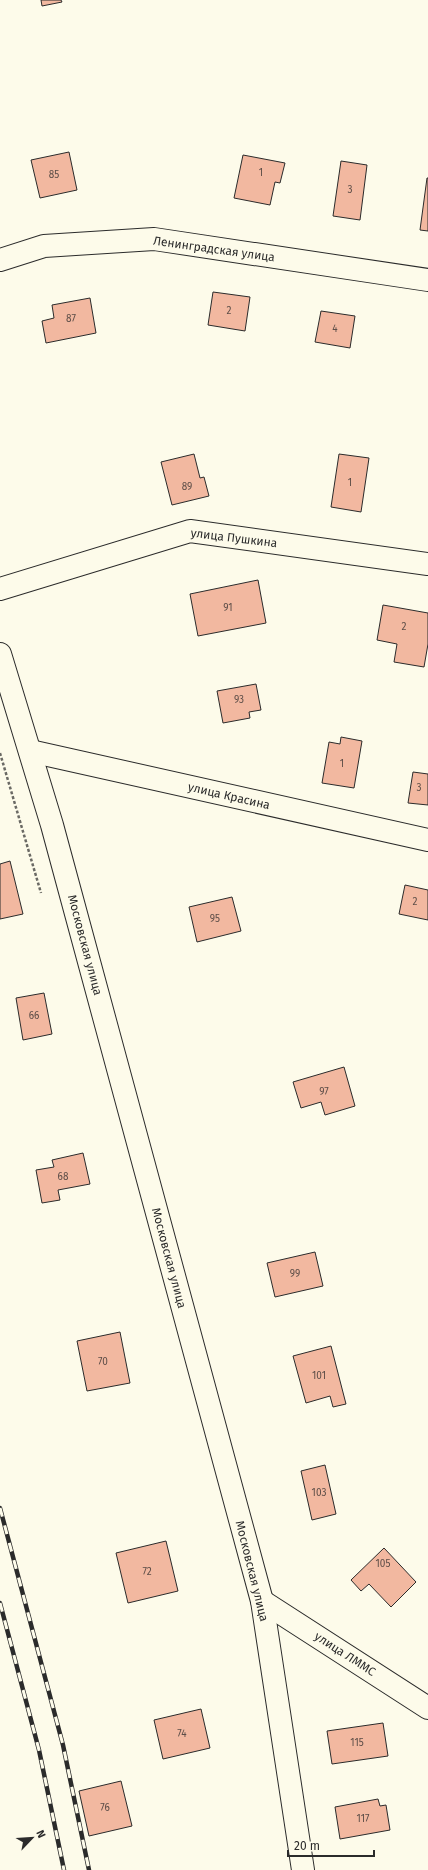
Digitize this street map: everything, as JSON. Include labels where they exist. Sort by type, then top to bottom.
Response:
[{"type":"street","name":"Ленинградская улица","points":[[0,260],[44,246],[154,239],[428,280]]},
{"type":"street","name":"улица Пушкина","points":[[0,589],[190,531],[428,564]]},
{"type":"street","name":"Московская улица","points":[[0,654],[52,825],[262,1601],[303,1870]]},
{"type":"street","name":"улица Красина","points":[[30,751],[428,840]]},
{"type":"street","name":"улица ЛММС","points":[[262,1601],[428,1708]]},
{"type":"path","points":[[0,752],[41,893]]},
{"type":"building","points":[[41,0],[61,0],[62,2],[42,6]]},
{"type":"building","points":[[69,152],[77,190],[40,198],[31,160]]},
{"type":"building","points":[[243,155],[285,163],[280,183],[275,182],[270,205],[234,198]]},
{"type":"building","points":[[341,161],[367,165],[360,220],[333,216]]},
{"type":"building","points":[[428,178],[428,231],[420,230]]},
{"type":"building","points":[[213,292],[250,297],[245,331],[208,325]]},
{"type":"building","points":[[90,298],[96,333],[46,343],[42,321],[54,318],[52,305]]},
{"type":"building","points":[[321,311],[355,316],[350,348],[315,342]]},
{"type":"building","points":[[194,454],[200,478],[204,477],[209,496],[172,505],[161,462]]},
{"type":"building","points":[[339,454],[369,458],[361,512],[331,507]]},
{"type":"building","points":[[258,580],[266,623],[198,636],[190,594]]},
{"type":"building","points":[[383,605],[428,613],[428,644],[424,667],[394,662],[397,644],[377,640]]},
{"type":"building","points":[[256,684],[261,710],[249,712],[250,718],[223,723],[217,691]]},
{"type":"building","points":[[341,737],[362,741],[354,788],[322,783],[329,742],[340,744]]},
{"type":"building","points":[[413,772],[428,774],[428,805],[408,803]]},
{"type":"building","points":[[10,861],[23,914],[0,919],[0,864]]},
{"type":"building","points":[[405,885],[428,890],[428,920],[399,914]]},
{"type":"building","points":[[232,897],[241,931],[197,942],[189,907]]},
{"type":"building","points":[[44,993],[52,1034],[23,1040],[16,998]]},
{"type":"building","points":[[344,1067],[355,1106],[325,1115],[321,1102],[301,1108],[293,1082]]},
{"type":"building","points":[[83,1153],[90,1184],[58,1190],[60,1200],[42,1203],[36,1170],[54,1167],[52,1160]]},
{"type":"building","points":[[315,1252],[323,1286],[275,1297],[267,1263]]},
{"type":"building","points":[[120,1332],[130,1383],[87,1391],[77,1341]]},
{"type":"building","points":[[331,1346],[346,1404],[333,1407],[330,1396],[306,1403],[293,1356]]},
{"type":"building","points":[[325,1465],[336,1514],[312,1520],[301,1471]]},
{"type":"building","points":[[166,1541],[178,1591],[128,1603],[116,1553]]},
{"type":"building","points":[[384,1548],[416,1582],[391,1607],[369,1584],[361,1591],[351,1580]]},
{"type":"building","points":[[201,1709],[210,1748],[163,1759],[154,1720]]},
{"type":"building","points":[[383,1723],[388,1756],[332,1764],[327,1731]]},
{"type":"building","points":[[121,1781],[132,1826],[89,1836],[79,1791]]},
{"type":"building","points":[[378,1799],[380,1806],[386,1805],[390,1830],[340,1839],[335,1807]]},
{"type":"railway","points":[[0,1508],[63,1745],[89,1870]]},
{"type":"railway","points":[[0,1603],[39,1750],[64,1870]]}]
